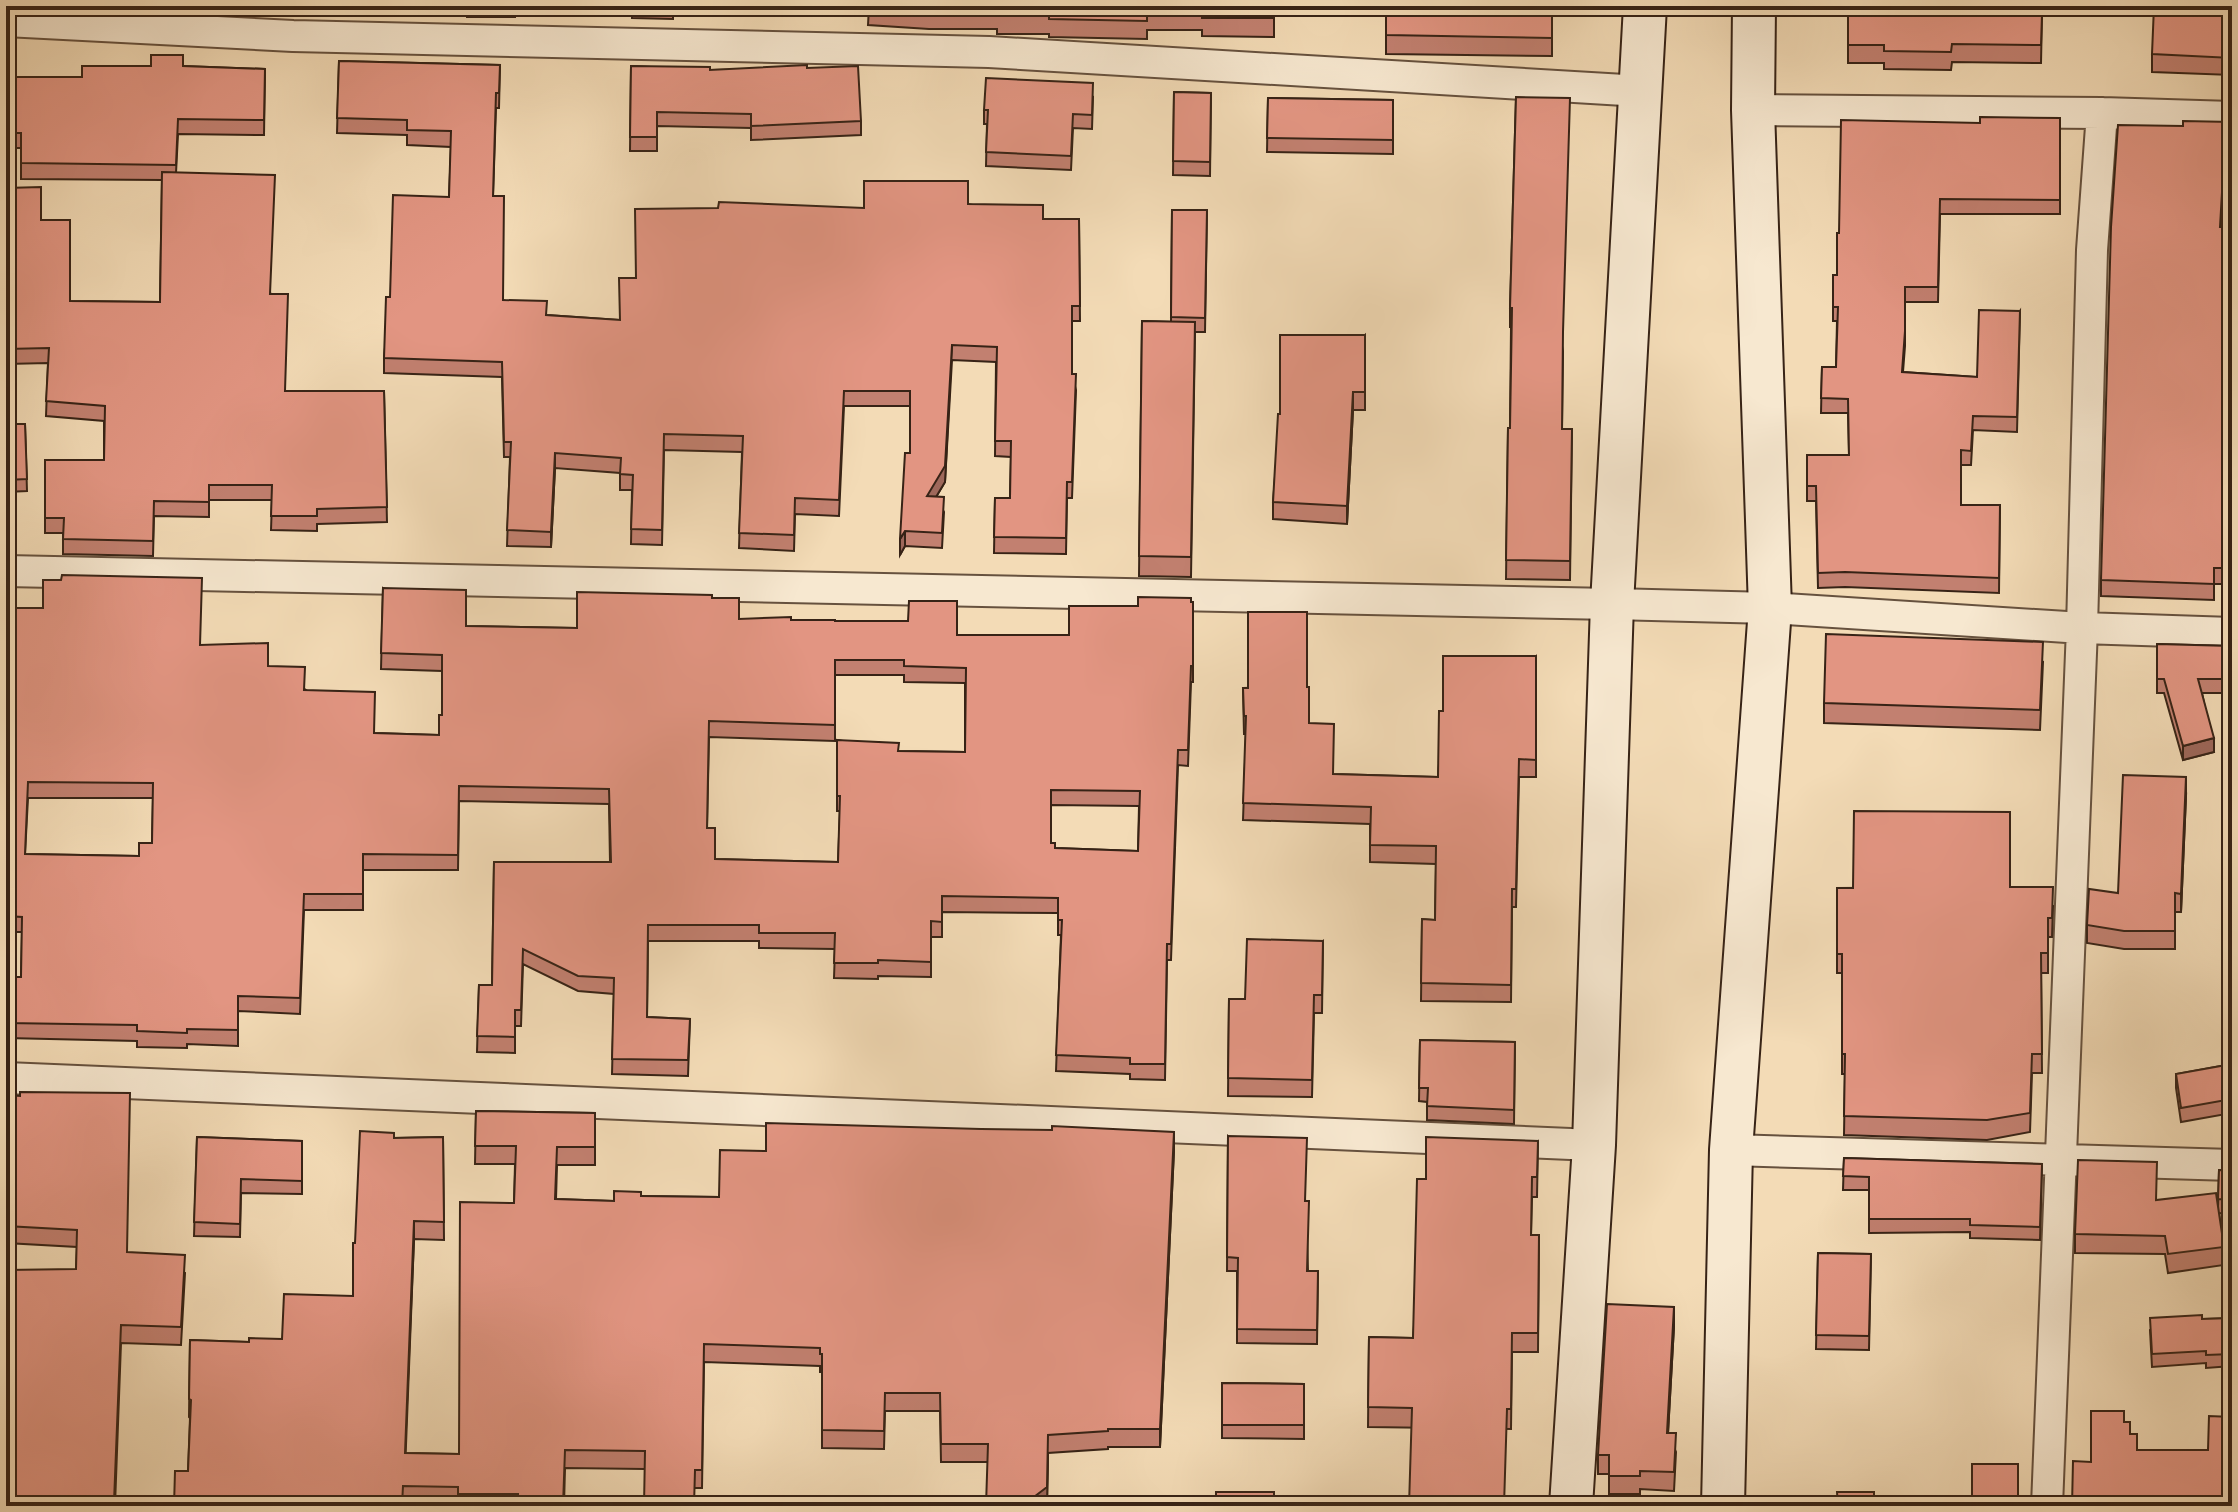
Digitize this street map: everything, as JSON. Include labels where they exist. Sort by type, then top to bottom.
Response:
[{"type":"street","points":[[1571,1506],[1594,1145],[1612,604],[1645,6]]},
{"type":"street","points":[[1723,1506],[1731,1150],[1770,608],[1753,110],[1754,6]]},
{"type":"street","points":[[6,21],[293,36],[989,52],[1641,91]]},
{"type":"street","points":[[1753,110],[2232,117]]},
{"type":"street","points":[[2047,1506],[2082,628],[2092,250],[2102,113]]},
{"type":"street","points":[[6,571],[1770,608],[2082,628],[2232,633]]},
{"type":"street","points":[[6,1078],[1594,1145]]},
{"type":"street","points":[[1731,1150],[2232,1165]]},
{"type":"building","points":[[869,6],[1274,6],[1274,18],[1202,18],[1202,12],[1147,11],[1147,21],[1049,19],[1049,16],[997,16],[997,11],[929,11]]},
{"type":"building","points":[[1386,6],[1552,6],[1552,38],[1386,35]]},
{"type":"building","points":[[1848,6],[1953,6],[1953,11],[2042,14],[2041,45],[1952,44],[1951,52],[1884,51],[1884,45],[1848,45]]},
{"type":"building","points":[[2154,6],[2232,6],[2232,58],[2152,54]]},
{"type":"building","points":[[6,44],[12,44],[11,77],[82,77],[82,66],[151,66],[151,55],[183,55],[183,66],[265,69],[264,120],[178,119],[176,165],[21,163],[21,133],[6,133]]},
{"type":"building","points":[[339,61],[500,65],[499,93],[496,93],[493,196],[504,196],[503,300],[547,301],[546,315],[620,320],[619,278],[636,278],[635,209],[718,208],[719,202],[864,208],[864,181],[968,181],[968,204],[1043,205],[1043,219],[1079,219],[1080,306],[1072,306],[1072,374],[1076,374],[1072,482],[1067,482],[1066,538],[994,537],[995,498],[1010,498],[1011,441],[995,441],[997,347],[952,345],[945,466],[927,496],[944,497],[942,533],[905,531],[900,539],[905,453],[910,453],[910,391],[844,391],[839,500],[795,498],[794,535],[739,533],[743,436],[664,434],[662,530],[631,529],[633,475],[620,474],[621,458],[555,453],[551,532],[507,530],[511,442],[504,442],[502,362],[384,358],[386,297],[390,297],[393,195],[449,197],[451,131],[407,130],[407,120],[337,118]]},
{"type":"building","points":[[807,65],[807,68],[858,66],[861,121],[751,126],[751,114],[657,112],[657,137],[630,137],[631,66],[710,67],[710,70]]},
{"type":"building","points":[[986,78],[1093,83],[1092,115],[1073,114],[1071,156],[986,152]]},
{"type":"building","points":[[1174,92],[1211,93],[1210,162],[1173,161]]},
{"type":"building","points":[[1516,97],[1570,98],[1562,429],[1572,429],[1570,561],[1506,560]]},
{"type":"building","points":[[1268,98],[1393,100],[1393,140],[1267,138]]},
{"type":"building","points":[[1980,117],[2060,118],[2060,200],[1940,199],[1938,287],[1905,287],[1902,372],[1977,377],[1979,310],[2020,311],[2017,417],[1973,416],[1971,451],[1961,450],[1961,505],[2000,505],[1999,578],[1818,573],[1816,486],[1807,486],[1807,455],[1849,455],[1848,399],[1821,398],[1822,367],[1836,367],[1838,307],[1833,307],[1833,275],[1837,275],[1841,120],[1980,123]]},
{"type":"building","points":[[2183,121],[2232,122],[2232,158],[2224,158],[2220,227],[2224,227],[2225,272],[2232,272],[2227,419],[2232,419],[2232,568],[2214,568],[2214,584],[2101,580],[2111,227],[2118,125],[2183,126]]},
{"type":"building","points":[[162,172],[275,175],[270,294],[288,294],[285,391],[384,391],[387,507],[317,509],[317,516],[271,516],[272,485],[209,485],[209,502],[154,501],[153,541],[63,539],[64,518],[45,518],[45,460],[104,460],[105,406],[46,401],[49,348],[6,349],[6,188],[41,187],[41,220],[70,220],[70,301],[160,302]]},
{"type":"building","points":[[1172,210],[1207,210],[1205,318],[1171,317]]},
{"type":"building","points":[[1142,321],[1195,322],[1191,557],[1139,556]]},
{"type":"building","points":[[1280,335],[1365,335],[1365,392],[1353,392],[1347,506],[1273,502],[1280,414]]},
{"type":"building","points":[[6,424],[25,424],[27,479],[6,480]]},
{"type":"building","points":[[62,575],[202,578],[200,645],[268,643],[268,666],[305,667],[304,690],[375,692],[374,733],[439,735],[442,655],[381,653],[383,588],[466,590],[466,626],[577,628],[577,592],[739,598],[739,619],[791,617],[791,620],[908,621],[909,601],[957,601],[957,635],[1069,635],[1069,606],[1138,606],[1138,597],[1191,598],[1193,666],[1188,750],[1178,750],[1171,944],[1167,944],[1165,1064],[1130,1064],[1130,1058],[1056,1055],[1062,920],[1058,920],[1058,898],[942,896],[942,922],[931,921],[931,962],[878,960],[878,963],[834,963],[835,933],[759,933],[759,925],[648,925],[647,1017],[690,1019],[688,1060],[612,1059],[614,978],[578,976],[523,949],[521,1010],[515,1010],[515,1037],[477,1036],[479,985],[492,985],[494,862],[611,862],[609,789],[459,786],[458,855],[363,854],[363,894],[304,894],[300,998],[238,996],[238,1030],[187,1029],[187,1033],[137,1031],[137,1025],[6,1023],[6,977],[21,977],[22,917],[6,916],[6,608],[43,608],[43,580],[61,580]],"holes":[[[835,660],[904,660],[904,666],[966,668],[965,752],[898,751],[899,743],[837,740],[837,796],[840,796],[838,862],[715,859],[715,828],[707,828],[709,721],[835,725]],[[28,782],[153,783],[152,843],[139,843],[139,856],[25,854]],[[1051,790],[1140,791],[1138,851],[1055,848],[1055,843],[1051,843]]]},
{"type":"building","points":[[1248,612],[1307,612],[1309,723],[1334,724],[1333,774],[1438,777],[1443,656],[1536,656],[1536,760],[1519,759],[1511,985],[1421,983],[1422,919],[1435,920],[1436,846],[1370,845],[1371,807],[1243,803],[1246,716],[1243,688],[1248,688]]},
{"type":"building","points":[[1826,634],[2043,642],[2040,710],[1824,703]]},
{"type":"building","points":[[2157,644],[2232,646],[2232,679],[2198,679],[2214,738],[2183,746],[2164,679],[2157,679]]},
{"type":"building","points":[[2123,775],[2186,777],[2181,894],[2175,893],[2175,931],[2124,931],[2087,925],[2089,889],[2118,893]]},
{"type":"building","points":[[1854,811],[2010,812],[2010,887],[2053,887],[2052,918],[2048,918],[2048,953],[2041,953],[2042,1054],[2032,1054],[2030,1113],[1987,1120],[1844,1116],[1842,954],[1837,954],[1837,888],[1853,888]]},
{"type":"building","points":[[1247,939],[1323,941],[1322,995],[1314,995],[1312,1080],[1228,1078],[1229,999],[1245,999]]},
{"type":"building","points":[[1420,1040],[1515,1042],[1514,1110],[1427,1106],[1428,1088],[1419,1088]]},
{"type":"building","points":[[2232,1064],[2232,1099],[2181,1108],[2176,1074]]},
{"type":"building","points":[[20,1092],[130,1093],[127,1252],[185,1255],[181,1327],[121,1325],[114,1502],[69,1501],[69,1506],[6,1506],[6,1270],[76,1269],[77,1230],[6,1226],[6,1095],[20,1096]]},
{"type":"building","points":[[476,1111],[595,1113],[595,1147],[557,1147],[555,1199],[614,1201],[614,1191],[641,1192],[641,1196],[719,1197],[720,1150],[766,1151],[766,1123],[1052,1130],[1052,1126],[1174,1132],[1160,1429],[1108,1429],[1048,1435],[1047,1487],[1030,1500],[1030,1506],[986,1506],[988,1444],[941,1444],[940,1393],[885,1393],[884,1431],[822,1430],[820,1348],[704,1344],[702,1470],[695,1470],[694,1506],[644,1506],[645,1451],[565,1450],[563,1506],[524,1506],[525,1497],[518,1497],[518,1494],[458,1494],[458,1487],[403,1486],[400,1506],[174,1506],[175,1471],[188,1471],[190,1340],[249,1342],[249,1338],[282,1339],[284,1294],[353,1296],[360,1131],[394,1133],[394,1138],[443,1137],[444,1222],[414,1221],[405,1453],[459,1454],[460,1202],[514,1203],[516,1146],[475,1146]]},
{"type":"building","points":[[1228,1136],[1307,1138],[1307,1271],[1318,1271],[1317,1330],[1237,1329],[1238,1258],[1227,1257]]},
{"type":"building","points":[[197,1137],[302,1141],[302,1181],[241,1179],[240,1224],[194,1222]]},
{"type":"building","points":[[1426,1137],[1538,1141],[1537,1177],[1532,1177],[1531,1235],[1539,1235],[1538,1333],[1512,1333],[1511,1409],[1507,1409],[1504,1506],[1409,1506],[1412,1408],[1368,1407],[1369,1337],[1413,1338],[1417,1179],[1426,1179]]},
{"type":"building","points":[[1844,1158],[2042,1164],[2040,1227],[1970,1225],[1970,1219],[1869,1219],[1869,1177],[1843,1176]]},
{"type":"building","points":[[2078,1160],[2157,1162],[2156,1200],[2216,1193],[2224,1247],[2168,1254],[2165,1236],[2075,1234]]},
{"type":"building","points":[[2219,1170],[2232,1171],[2232,1200],[2218,1199]]},
{"type":"building","points":[[1818,1253],[1871,1254],[1869,1336],[1816,1335]]},
{"type":"building","points":[[1607,1304],[1674,1307],[1667,1433],[1676,1433],[1674,1472],[1640,1471],[1640,1476],[1609,1476],[1609,1455],[1598,1455]]},
{"type":"building","points":[[2202,1315],[2202,1319],[2232,1318],[2232,1354],[2206,1355],[2206,1351],[2152,1354],[2150,1318]]},
{"type":"building","points":[[1222,1383],[1304,1384],[1304,1425],[1222,1425]]},
{"type":"building","points":[[2091,1411],[2124,1411],[2124,1422],[2130,1422],[2130,1434],[2137,1434],[2137,1450],[2208,1450],[2209,1416],[2232,1417],[2232,1506],[2072,1506],[2073,1461],[2091,1462]]},
{"type":"building","points":[[1972,1464],[2018,1464],[2018,1501],[1972,1501]]},
{"type":"building","points":[[1216,1492],[1274,1492],[1274,1506],[1216,1506]]},
{"type":"building","points":[[1837,1492],[1874,1492],[1874,1506],[1838,1506]]}]
